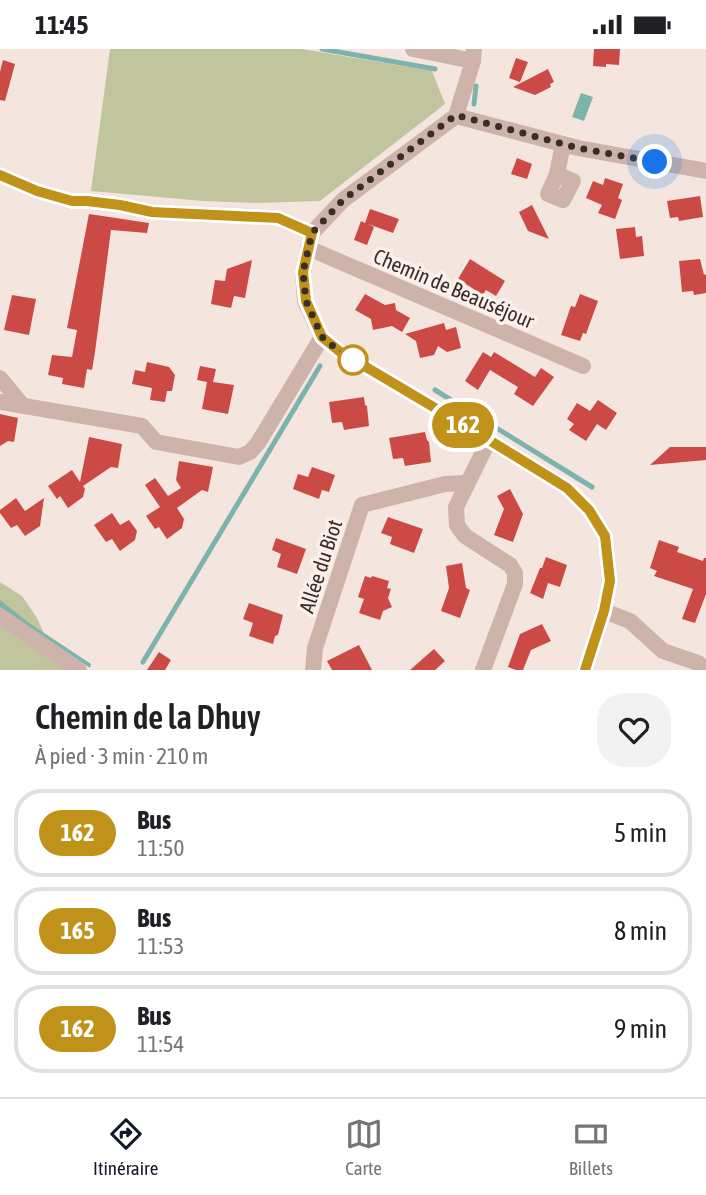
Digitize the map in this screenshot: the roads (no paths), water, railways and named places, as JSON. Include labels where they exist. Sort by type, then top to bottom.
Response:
[{"type":"street","points":[[413,49],[474,55],[456,115],[343,200],[310,241],[303,272],[306,301],[322,337],[339,351],[567,488],[589,510],[605,536],[610,581],[604,611],[585,670]]},
{"type":"street","points":[[456,115],[578,148],[706,170]]},
{"type":"street","points":[[557,174],[563,144]]},
{"type":"street","name":"Chemin de Beauséjour","points":[[0,175],[37,191],[72,201],[120,205],[152,212],[278,218],[310,241],[583,366]]},
{"type":"street","points":[[0,402],[142,426],[156,442],[239,457],[250,452],[258,443],[322,337]]},
{"type":"street","points":[[0,378],[23,406]]},
{"type":"street","points":[[483,670],[515,584],[516,573],[510,565],[465,536],[457,525],[456,507],[489,440]]},
{"type":"street","name":"Allée du Biot","points":[[313,670],[316,648],[362,505],[445,484],[467,483]]},
{"type":"street","points":[[604,611],[630,621],[663,651],[698,663],[706,669]]},
{"type":"street","points":[[0,616],[79,670]]},
{"type":"water","points":[[581,93],[593,97],[584,121],[572,117]]},
{"type":"water","points":[[0,600],[29,623],[91,664],[90,668],[0,607]]},
{"type":"waterway","points":[[322,49],[435,69]]},
{"type":"waterway","points":[[474,104],[476,86]]},
{"type":"waterway","points":[[143,662],[320,366]]},
{"type":"waterway","points":[[435,390],[592,487]]}]
